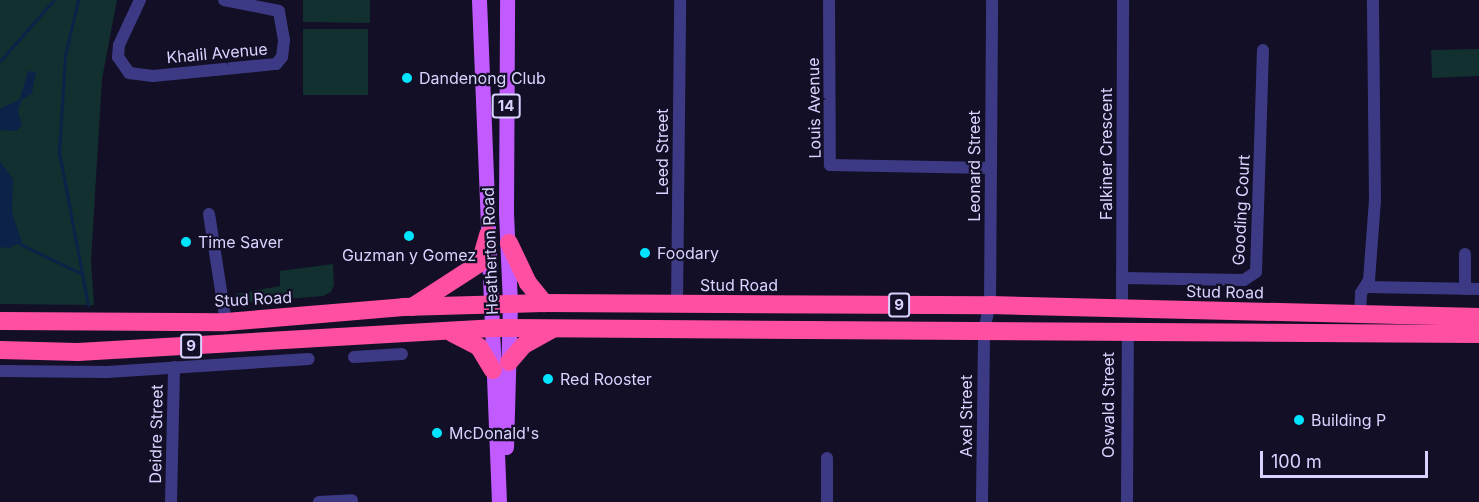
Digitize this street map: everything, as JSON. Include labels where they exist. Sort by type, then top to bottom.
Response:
[{"type":"highway","points":[[412,307],[474,269],[480,263],[488,235]]},
{"type":"highway","points":[[509,243],[528,283],[544,303]]},
{"type":"highway","name":"Stud Road","points":[[0,321],[226,322],[412,307],[544,303],[990,305],[1479,316]]},
{"type":"highway","name":"Oswald Street","points":[[1122,309],[1128,333]]},
{"type":"highway","name":"9","points":[[0,350],[78,351],[377,337],[492,328],[1479,334]]},
{"type":"highway","points":[[447,332],[479,346],[501,366],[524,345],[554,329]]},
{"type":"main road","name":"Heatherton Road","points":[[479,0],[492,328],[501,366]]},
{"type":"main road","name":"Heatherton Road","points":[[499,501],[501,366],[510,328],[507,0]]},
{"type":"street","name":"Khalil Avenue","points":[[140,0],[119,45],[118,57],[129,74],[153,76],[276,64],[282,57],[284,40],[279,11],[224,0]]},
{"type":"street","name":"Leed Street","points":[[677,305],[680,0]]},
{"type":"street","name":"Louis Avenue","points":[[829,0],[830,165],[989,168]]},
{"type":"street","name":"Leonard Street","points":[[984,330],[990,305],[989,168],[992,0]]},
{"type":"street","name":"Falkiner Crescent","points":[[1122,309],[1123,0]]},
{"type":"street","points":[[1360,314],[1361,294],[1366,287],[1375,200],[1373,0]]},
{"type":"street","name":"Gooding Court","points":[[1122,278],[1244,280],[1256,272],[1263,50]]},
{"type":"street","points":[[209,214],[226,322]]},
{"type":"street","points":[[1465,254],[1465,289]]},
{"type":"street","points":[[1366,287],[1479,289]]},
{"type":"street","name":"Axel Street","points":[[982,502],[984,330]]},
{"type":"street","name":"Oswald Street","points":[[1127,502],[1128,333]]},
{"type":"street","points":[[377,337],[378,356]]},
{"type":"street","points":[[354,357],[402,354]]},
{"type":"street","points":[[0,371],[107,372],[309,359]]},
{"type":"street","name":"Deidre Street","points":[[171,502],[174,367]]},
{"type":"street","points":[[827,458],[827,502]]},
{"type":"street","points":[[319,502],[352,500]]},
{"type":"green space","points":[[0,0],[117,0],[102,79],[91,261],[94,305],[0,304]]},
{"type":"green space","points":[[303,0],[370,0],[370,23],[303,22]]},
{"type":"green space","points":[[303,29],[368,29],[368,95],[303,95]]},
{"type":"green space","points":[[1479,49],[1479,76],[1432,78],[1431,50]]},
{"type":"green space","points":[[333,264],[334,285],[331,292],[323,296],[239,303],[236,294],[280,286],[280,271]]},
{"type":"water","points":[[28,71],[36,72],[32,93],[21,101],[18,111],[22,125],[16,131],[0,130],[0,109],[20,99]]},
{"type":"water","points":[[0,161],[13,179],[12,212],[22,242],[9,248],[0,247]]},
{"type":"waterway","points":[[0,61],[54,0]]},
{"type":"waterway","points":[[78,0],[65,56],[59,152],[88,305]]},
{"type":"waterway","points":[[20,244],[80,273]]},
{"type":"place","name":"Dandenong Club","points":[[407,78]]},
{"type":"place","name":"Guzman y Gomez","points":[[409,236]]},
{"type":"place","name":"Time Saver","points":[[186,242]]},
{"type":"place","name":"Foodary","points":[[645,253]]},
{"type":"place","name":"Red Rooster","points":[[548,379]]},
{"type":"place","name":"Building P","points":[[1299,420]]},
{"type":"place","name":"McDonald's","points":[[437,433]]}]
